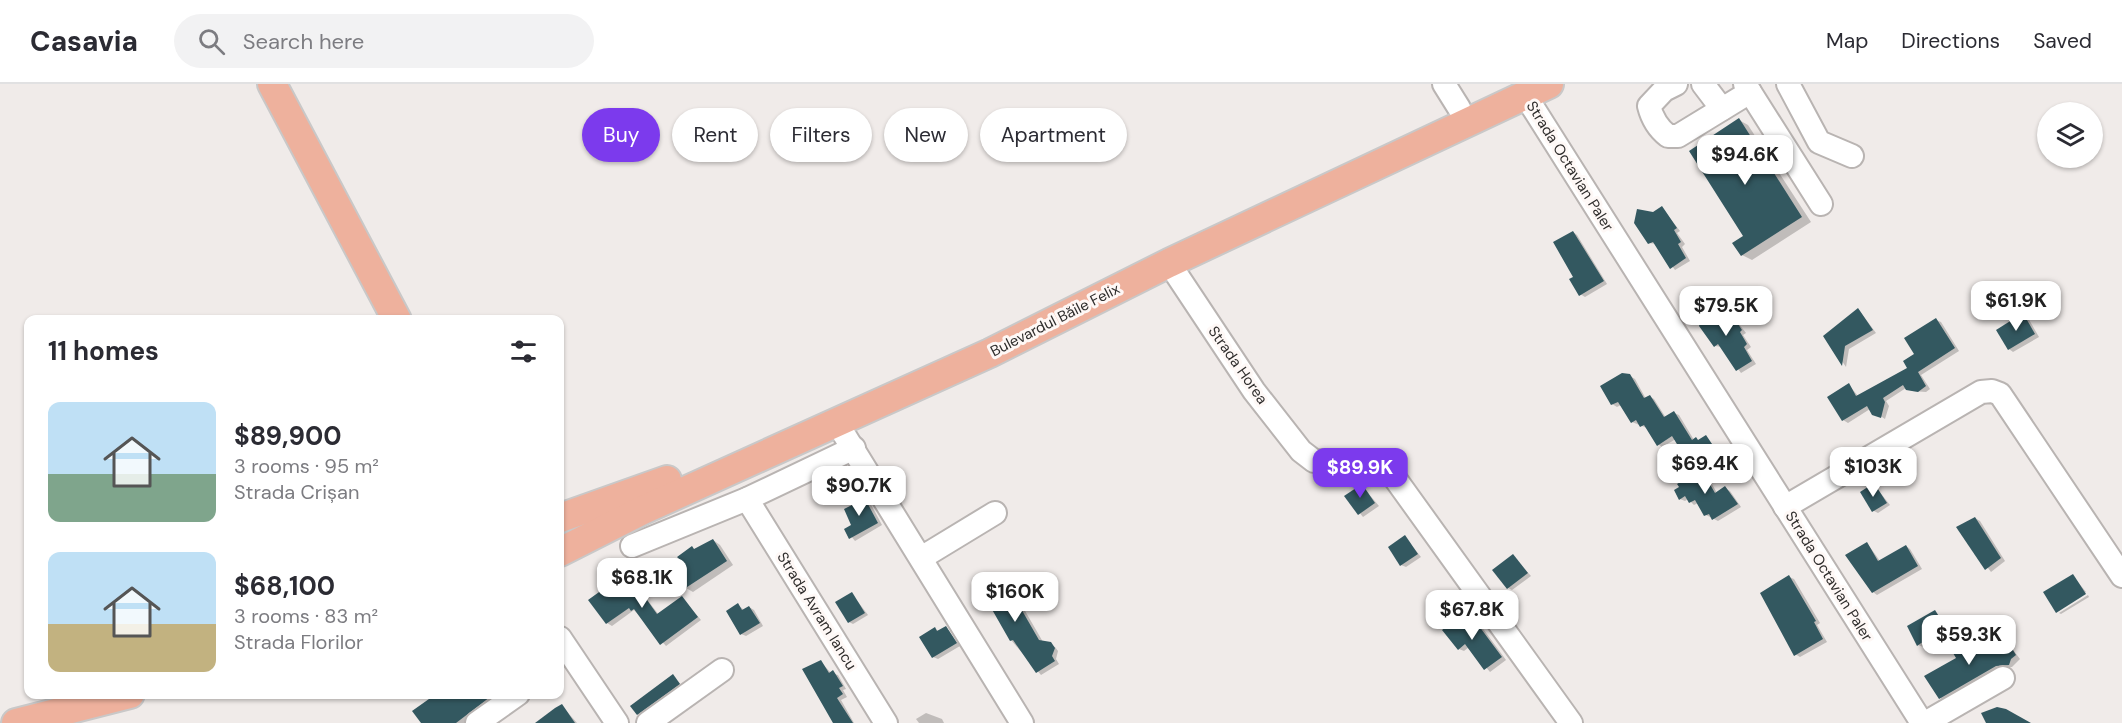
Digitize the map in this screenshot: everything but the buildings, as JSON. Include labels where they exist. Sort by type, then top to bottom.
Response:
[{"type":"main road","points":[[272,84],[394,315]]},
{"type":"main road","name":"Bulevardul Băile Felix","points":[[564,517],[683,473],[832,408],[991,335],[1188,236],[1459,108],[1528,88]]},
{"type":"main road","name":"Bulevardul Băile Felix","points":[[564,550],[643,510],[990,353],[1528,88]]},
{"type":"main road","points":[[0,711],[45,699]]},
{"type":"main road","points":[[16,723],[110,699]]},
{"type":"street","points":[[1444,84],[1459,108]]},
{"type":"street","points":[[1676,84],[1664,90],[1649,106],[1656,123],[1668,136],[1678,136],[1722,109],[1747,88],[1821,204]]},
{"type":"street","points":[[1704,84],[1722,109]]},
{"type":"street","points":[[1788,84],[1819,142],[1852,156]]},
{"type":"street","name":"Strada Octavian Paler","points":[[1528,88],[1785,507],[1924,723]]},
{"type":"street","name":"Strada Horea","points":[[1169,263],[1254,391],[1301,451],[1314,461],[1377,462],[1389,470],[1571,723]]},
{"type":"street","points":[[1785,507],[1981,392],[1992,390],[2000,394],[2122,576]]},
{"type":"street","points":[[837,423],[1022,723]]},
{"type":"street","points":[[632,546],[747,499],[854,448]]},
{"type":"street","name":"Strada Avram Iancu","points":[[747,499],[886,723]]},
{"type":"street","points":[[921,558],[995,513]]},
{"type":"street","points":[[564,653],[617,723]]},
{"type":"street","points":[[648,723],[722,670]]},
{"type":"street","points":[[1924,723],[2003,678]]},
{"type":"street","points":[[477,723],[511,699]]}]
